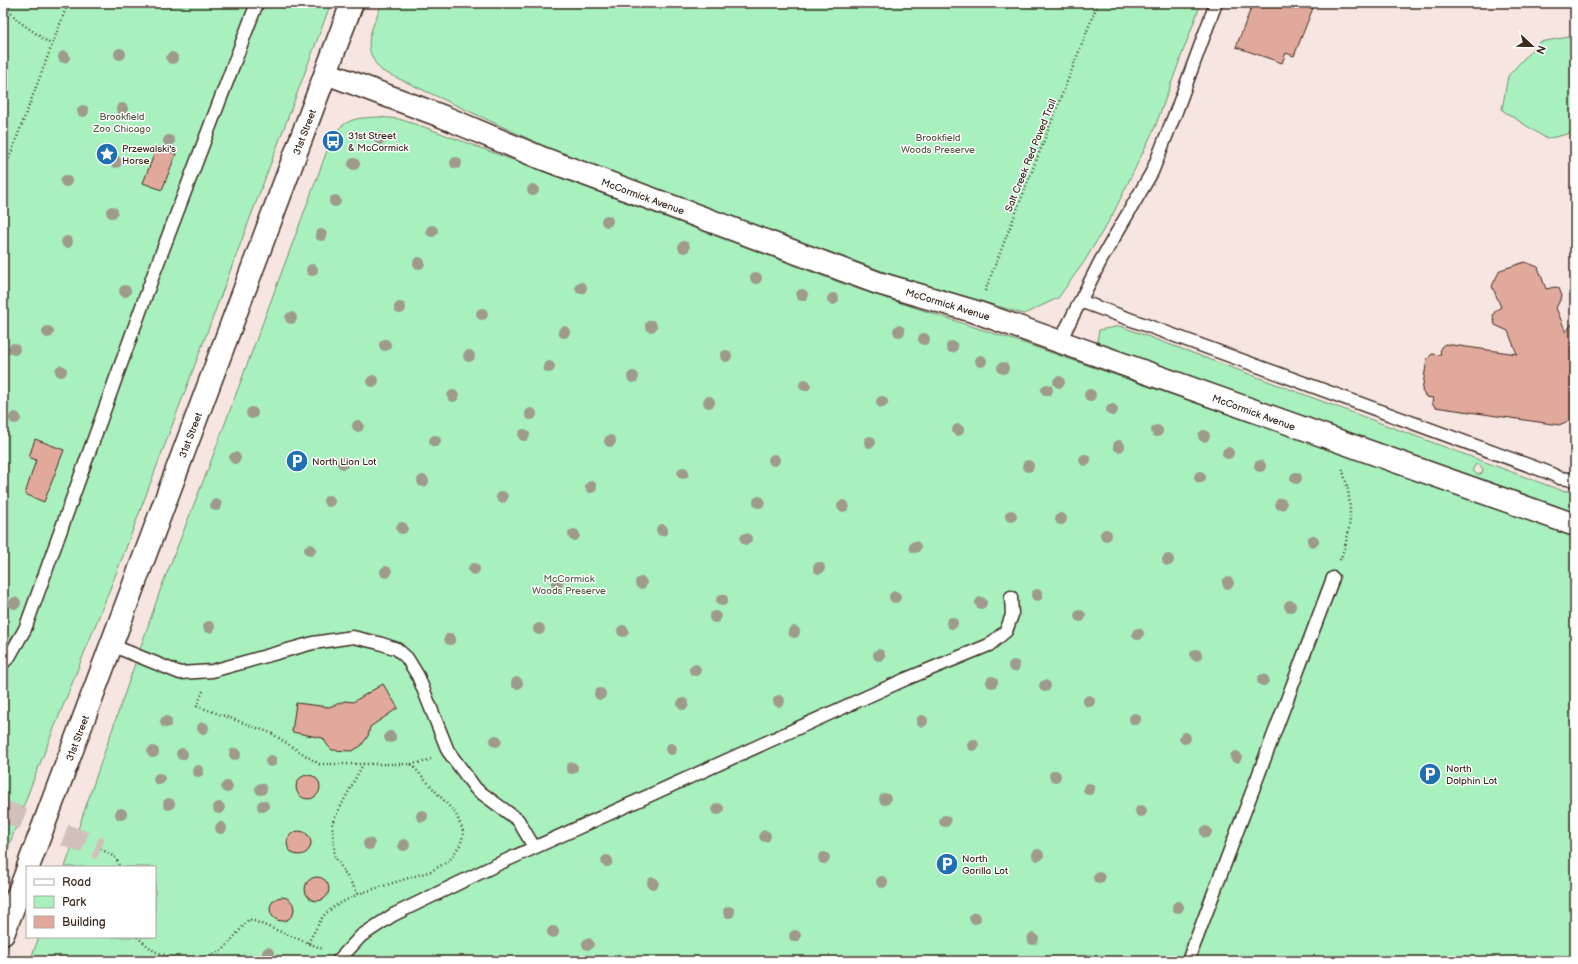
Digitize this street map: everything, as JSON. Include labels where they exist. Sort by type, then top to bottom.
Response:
[{"type":"street","name":"31st Street","points":[[28,866],[352,3]]},
{"type":"street","name":"McCormick Avenue","points":[[326,73],[444,117],[547,160],[871,280],[976,312],[1060,341],[1332,440],[1575,525]]},
{"type":"street","points":[[3,934],[26,874]]},
{"type":"lane","points":[[3,663],[9,657],[25,629],[154,273],[257,3]]},
{"type":"lane","points":[[1060,341],[1101,260],[1152,172],[1216,3]]},
{"type":"lane","points":[[1080,301],[1560,478],[1575,480]]},
{"type":"lane","points":[[1188,961],[1333,578]]},
{"type":"lane","points":[[340,959],[361,936],[393,915],[534,847],[906,680],[989,645],[1006,631],[1012,615],[1011,597]]},
{"type":"lane","points":[[111,646],[180,673],[212,671],[313,642],[353,637],[397,649],[407,658],[418,676],[448,751],[476,789],[518,820],[534,847]]},
{"type":"path","points":[[4,3],[18,20],[52,45]]},
{"type":"path","points":[[3,174],[68,3]]},
{"type":"path","name":"Salt Creek Red Paved Trail","points":[[976,312],[1098,3]]},
{"type":"path","points":[[1332,440],[1349,490],[1351,513],[1348,542],[1333,578]]},
{"type":"path","points":[[212,671],[197,706],[271,733],[319,764],[411,764],[424,762],[448,751]]},
{"type":"path","points":[[358,894],[335,857],[332,823],[363,764]]},
{"type":"path","points":[[308,943],[323,916],[335,906],[358,894],[430,871],[449,861],[460,845],[464,832],[456,814],[411,764]]},
{"type":"path","points":[[101,849],[116,858],[120,866]]},
{"type":"path","points":[[138,938],[154,951],[172,958],[198,960],[223,950],[249,919],[308,943],[340,959]]},
{"type":"green space","name":"Brookfield Zoo Chicago","points":[[3,3],[331,3],[123,556],[31,786],[3,862]]},
{"type":"green space","name":"Brookfield Woods Preserve","points":[[382,3],[1201,3],[1155,127],[1113,214],[1084,262],[1058,298],[1024,314],[890,274],[553,150],[382,71],[375,62],[369,46],[372,30]]},
{"type":"green space","points":[[1575,36],[1575,132],[1547,139],[1502,110],[1508,76],[1539,42]]},
{"type":"green space","name":"McCormick Woods Preserve","points":[[378,117],[399,119],[427,128],[852,287],[1032,346],[1575,535],[1575,961],[30,961],[39,938],[156,938],[156,866],[65,866],[161,588],[208,469],[333,135],[338,129],[348,122],[364,118]]},
{"type":"green space","points":[[1120,326],[1560,490],[1575,492],[1575,514],[1097,342],[1099,330]],"holes":[[[1479,464],[1483,469],[1482,473],[1478,475],[1473,469],[1475,465]]]},
{"type":"building","points":[[1253,3],[1315,3],[1294,56],[1286,53],[1282,63],[1236,47]]},
{"type":"building","points":[[157,147],[176,154],[162,190],[143,183]]},
{"type":"building","points":[[1525,262],[1538,267],[1546,289],[1555,287],[1559,288],[1562,296],[1556,308],[1566,332],[1575,320],[1575,418],[1559,425],[1435,407],[1432,403],[1433,398],[1426,397],[1422,391],[1427,359],[1432,354],[1440,355],[1441,347],[1445,344],[1517,354],[1508,331],[1495,325],[1493,316],[1495,311],[1501,307],[1492,286],[1500,270]]},
{"type":"building","points":[[35,439],[64,450],[44,502],[25,494],[36,460],[29,457]]},
{"type":"building","points":[[383,684],[398,708],[370,727],[368,736],[361,746],[352,751],[332,750],[323,738],[292,732],[296,703],[329,707],[345,701],[353,702]]},
{"type":"building","points":[[308,775],[313,776],[319,782],[319,792],[313,798],[308,799],[303,798],[297,792],[296,787],[297,782],[303,776]]},
{"type":"building","points":[[299,831],[308,834],[311,843],[308,852],[299,855],[290,852],[287,843],[290,834]]},
{"type":"building","points":[[317,877],[322,878],[328,884],[328,894],[322,900],[317,901],[312,900],[306,894],[305,889],[306,884],[312,878]]},
{"type":"building","points":[[282,897],[287,898],[293,904],[293,914],[287,920],[282,921],[277,920],[271,914],[270,909],[271,904],[277,898]]},
{"type":"tunnel","points":[[3,811],[101,849]]},
{"type":"place","name":"31st Street & McCormick","points":[[333,141]]},
{"type":"place","name":"Przewalski's Horse","points":[[107,154]]},
{"type":"place","name":"North Lion Lot","points":[[297,461]]},
{"type":"place","name":"North Dolphin Lot","points":[[1430,774]]},
{"type":"place","name":"North Gorilla Lot","points":[[947,864]]}]
